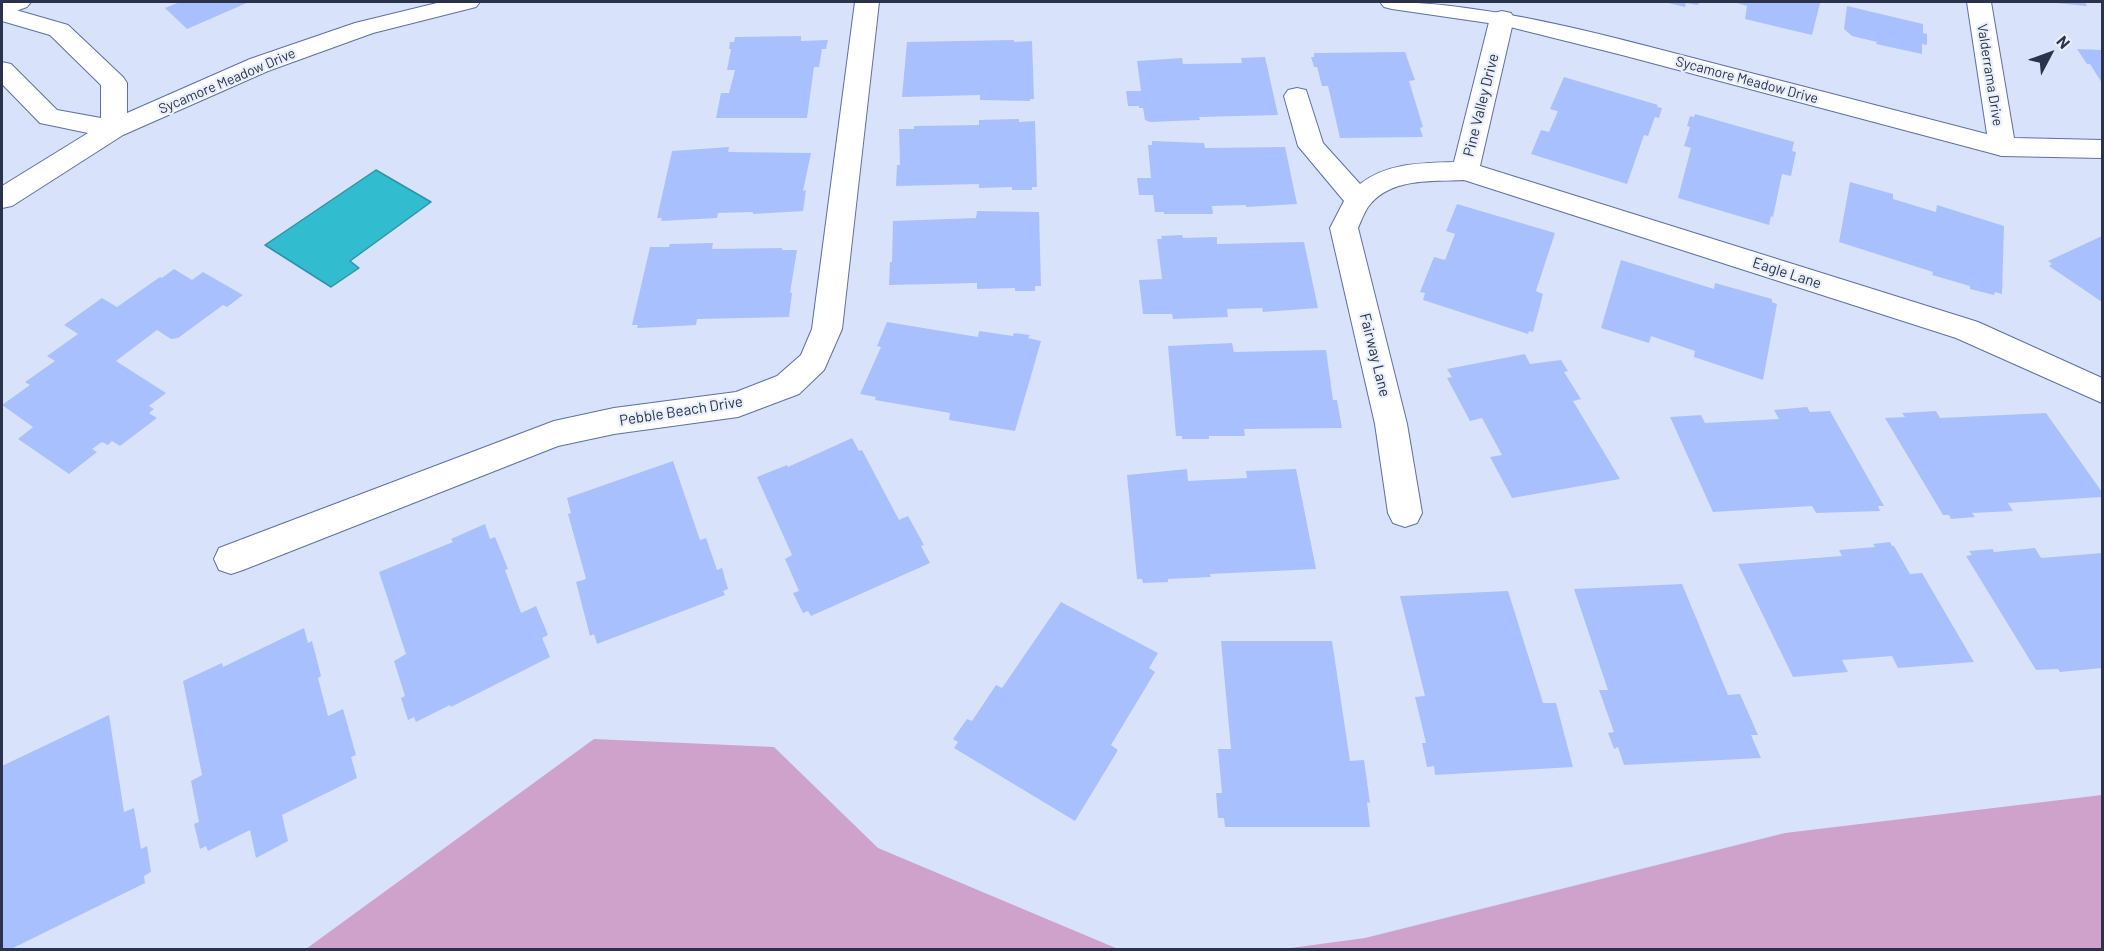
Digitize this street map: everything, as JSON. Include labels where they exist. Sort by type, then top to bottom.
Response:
[{"type":"street","points":[[2,11],[19,2]]},
{"type":"street","name":"Sycamore Meadow Drive","points":[[2,199],[114,129],[259,65],[364,28],[468,2]]},
{"type":"street","name":"Pebble Beach Drive","points":[[231,559],[554,434],[614,421],[738,404],[788,385],[813,362],[827,329],[867,2]]},
{"type":"street","name":"Sycamore Meadow Drive","points":[[1392,2],[1502,18],[1626,48],[2002,147],[2103,149]]},
{"type":"street","name":"Valderrama Drive","points":[[1979,2],[2002,147]]},
{"type":"street","points":[[2,11],[59,30],[114,83],[114,129],[49,117],[2,70]]},
{"type":"street","name":"Pine Valley Drive","points":[[1358,200],[1384,180],[1412,173],[1465,171],[1502,18]]},
{"type":"street","points":[[1297,96],[1311,146],[1358,200]]},
{"type":"street","name":"Eagle Lane","points":[[1465,171],[1967,330],[2103,391]]},
{"type":"street","name":"Fairway Lane","points":[[1358,200],[1344,228],[1391,424],[1405,513]]},
{"type":"shaded area","points":[[594,739],[774,747],[878,848],[1118,949],[306,949]]},
{"type":"shaded area","points":[[2102,795],[2102,949],[1283,949],[1365,938],[1785,833]]},
{"type":"water","points":[[376,170],[431,202],[350,261],[359,268],[331,287],[265,245]]},
{"type":"building","points":[[180,2],[249,2],[187,29],[165,8]]},
{"type":"building","points":[[1664,2],[1701,2],[1697,5],[1686,3],[1685,7]]},
{"type":"building","points":[[1738,2],[1820,3],[1812,35],[1745,19],[1747,6]]},
{"type":"building","points":[[2085,2],[2087,6],[2055,3]]},
{"type":"building","points":[[1847,6],[1923,24],[1923,33],[1927,34],[1927,45],[1922,44],[1922,54],[1852,36],[1844,29]]},
{"type":"building","points":[[801,36],[801,41],[828,40],[826,49],[822,49],[819,67],[814,67],[807,118],[716,118],[721,93],[729,93],[735,70],[727,70],[730,42],[734,42],[735,37]]},
{"type":"building","points":[[1014,40],[1014,42],[1032,41],[1034,99],[1030,101],[980,100],[980,95],[902,97],[907,42]]},
{"type":"building","points":[[2077,49],[2102,50],[2102,83],[2090,64],[2087,64]]},
{"type":"building","points":[[1405,52],[1415,80],[1409,81],[1423,127],[1420,128],[1423,137],[1340,138],[1328,86],[1322,86],[1317,67],[1314,67],[1311,57],[1314,57],[1314,53]]},
{"type":"building","points":[[1265,57],[1278,115],[1199,117],[1200,120],[1150,122],[1145,120],[1143,108],[1128,106],[1126,91],[1141,91],[1137,61],[1182,58],[1183,64],[1242,63],[1241,58]]},
{"type":"building","points":[[1564,77],[1662,108],[1659,118],[1655,117],[1648,136],[1644,135],[1627,184],[1531,154],[1541,130],[1549,132],[1558,111],[1550,109]]},
{"type":"building","points":[[1695,114],[1794,142],[1792,151],[1796,152],[1791,176],[1782,174],[1773,217],[1771,216],[1769,225],[1678,198],[1691,148],[1684,146],[1690,127],[1687,126],[1690,116],[1694,117]]},
{"type":"building","points":[[1019,119],[1019,122],[1035,121],[1037,187],[1032,187],[1032,190],[1012,190],[1012,187],[979,188],[979,184],[896,186],[897,165],[900,165],[899,129],[914,129],[914,126],[979,125],[979,120]]},
{"type":"building","points":[[1152,141],[1204,143],[1205,148],[1285,147],[1297,204],[1212,206],[1213,214],[1155,212],[1153,195],[1139,195],[1137,178],[1151,178],[1148,145],[1152,145]]},
{"type":"building","points":[[729,147],[728,152],[811,153],[803,191],[806,190],[803,211],[753,214],[753,212],[718,213],[717,218],[661,221],[662,218],[657,218],[672,151]]},
{"type":"building","points":[[1850,182],[1893,194],[1893,199],[1936,212],[1937,205],[2004,226],[2002,294],[1995,292],[1994,295],[1970,289],[1970,286],[1932,275],[1933,272],[1839,242]]},
{"type":"building","points":[[1457,204],[1555,233],[1536,291],[1543,294],[1533,332],[1529,331],[1528,334],[1423,300],[1425,293],[1420,292],[1434,257],[1445,260],[1455,234],[1446,231]]},
{"type":"building","points":[[977,211],[1039,212],[1041,286],[1035,286],[1035,291],[1015,291],[1015,288],[977,289],[977,283],[889,285],[893,221],[976,218]]},
{"type":"building","points":[[1182,235],[1183,238],[1217,237],[1217,244],[1304,242],[1318,308],[1263,312],[1262,308],[1227,309],[1228,317],[1173,319],[1172,314],[1143,314],[1139,280],[1162,279],[1157,239],[1162,239],[1161,236]]},
{"type":"building","points":[[2102,236],[2102,302],[2049,266],[2052,264],[2048,261]]},
{"type":"building","points":[[713,243],[712,249],[782,248],[782,250],[797,250],[790,293],[792,293],[789,317],[697,319],[696,325],[660,327],[637,328],[638,325],[632,325],[650,247]]},
{"type":"building","points":[[1621,260],[1714,289],[1715,283],[1772,299],[1772,302],[1777,304],[1763,380],[1694,357],[1695,351],[1651,336],[1649,343],[1601,328]]},
{"type":"building","points":[[174,269],[192,280],[203,272],[243,295],[227,307],[223,305],[178,338],[171,339],[157,330],[116,361],[166,393],[149,406],[154,409],[149,413],[157,418],[120,446],[112,441],[108,445],[102,442],[92,449],[97,452],[69,474],[18,439],[33,427],[2,405],[30,385],[25,382],[55,361],[47,356],[78,334],[64,325],[102,298],[117,307]]},
{"type":"building","points":[[887,322],[978,337],[979,331],[1013,336],[1014,333],[1030,335],[1028,338],[1041,341],[1015,431],[949,420],[950,413],[875,400],[876,397],[860,394],[881,347],[877,346]]},
{"type":"building","points":[[1232,343],[1234,352],[1326,350],[1333,400],[1337,400],[1342,428],[1244,429],[1245,436],[1209,436],[1209,439],[1182,439],[1182,436],[1176,436],[1168,346]]},
{"type":"building","points":[[1525,354],[1530,364],[1561,360],[1568,371],[1564,372],[1581,399],[1573,401],[1620,479],[1512,498],[1490,457],[1502,455],[1482,418],[1470,421],[1447,378],[1452,377],[1447,369]]},
{"type":"building","points":[[1807,407],[1810,412],[1830,411],[1884,506],[1878,506],[1880,511],[1816,513],[1812,506],[1713,512],[1670,417],[1701,415],[1705,423],[1779,419],[1774,410]]},
{"type":"building","points":[[1936,411],[1940,418],[2046,413],[2102,492],[2102,497],[2008,503],[2013,511],[1972,513],[1975,517],[1951,519],[1949,515],[1943,515],[1885,418],[1905,417],[1902,413]]},
{"type":"building","points":[[852,438],[859,451],[862,450],[899,520],[908,516],[924,545],[921,546],[930,563],[811,616],[808,611],[803,613],[793,593],[799,591],[785,559],[792,555],[757,477],[787,465],[788,467]]},
{"type":"building","points":[[673,461],[700,540],[706,538],[717,570],[722,568],[728,589],[723,591],[725,595],[597,644],[594,634],[590,636],[576,582],[586,579],[568,514],[571,513],[567,498]]},
{"type":"building","points":[[1187,469],[1188,481],[1247,478],[1246,471],[1296,469],[1316,569],[1210,574],[1211,577],[1168,579],[1168,582],[1143,583],[1142,579],[1137,579],[1127,475]]},
{"type":"building","points":[[485,524],[490,539],[495,537],[508,569],[505,570],[521,613],[536,606],[548,635],[542,638],[550,657],[451,707],[450,705],[416,722],[414,717],[408,720],[401,698],[405,696],[394,661],[406,654],[379,572],[453,542],[451,539]]},
{"type":"building","points":[[1890,542],[1910,574],[1922,573],[1974,662],[1898,668],[1892,656],[1842,660],[1848,672],[1793,677],[1738,564],[1842,556],[1839,550],[1875,547],[1873,544]]},
{"type":"building","points":[[2035,548],[2041,558],[2102,553],[2102,668],[2060,672],[2058,669],[2036,670],[1966,556],[1972,555],[1969,551],[1993,549],[1994,552]]},
{"type":"building","points":[[1682,584],[1728,695],[1740,694],[1758,735],[1751,735],[1761,758],[1624,765],[1618,747],[1614,749],[1608,733],[1614,732],[1599,690],[1608,690],[1574,589]]},
{"type":"building","points":[[1508,591],[1543,703],[1556,703],[1573,767],[1435,775],[1434,766],[1427,767],[1422,743],[1426,743],[1415,697],[1425,696],[1400,596]]},
{"type":"building","points":[[1061,602],[1158,653],[1149,668],[1155,672],[1111,745],[1118,750],[1075,821],[954,748],[958,742],[953,739],[967,719],[972,721],[996,685],[1002,688]]},
{"type":"building","points":[[304,628],[308,643],[312,641],[321,676],[318,678],[328,716],[343,709],[356,755],[351,757],[357,778],[282,815],[288,841],[256,858],[250,830],[208,851],[206,846],[200,849],[194,824],[199,822],[191,781],[202,775],[183,681],[222,663],[223,667]]},
{"type":"building","points":[[1221,641],[1332,641],[1350,761],[1364,760],[1370,803],[1367,802],[1370,827],[1225,827],[1224,818],[1218,818],[1216,793],[1222,793],[1218,749],[1231,749]]},
{"type":"building","points":[[109,715],[124,812],[134,808],[141,849],[147,846],[151,872],[144,876],[145,883],[9,950],[2,950],[2,766]]}]
